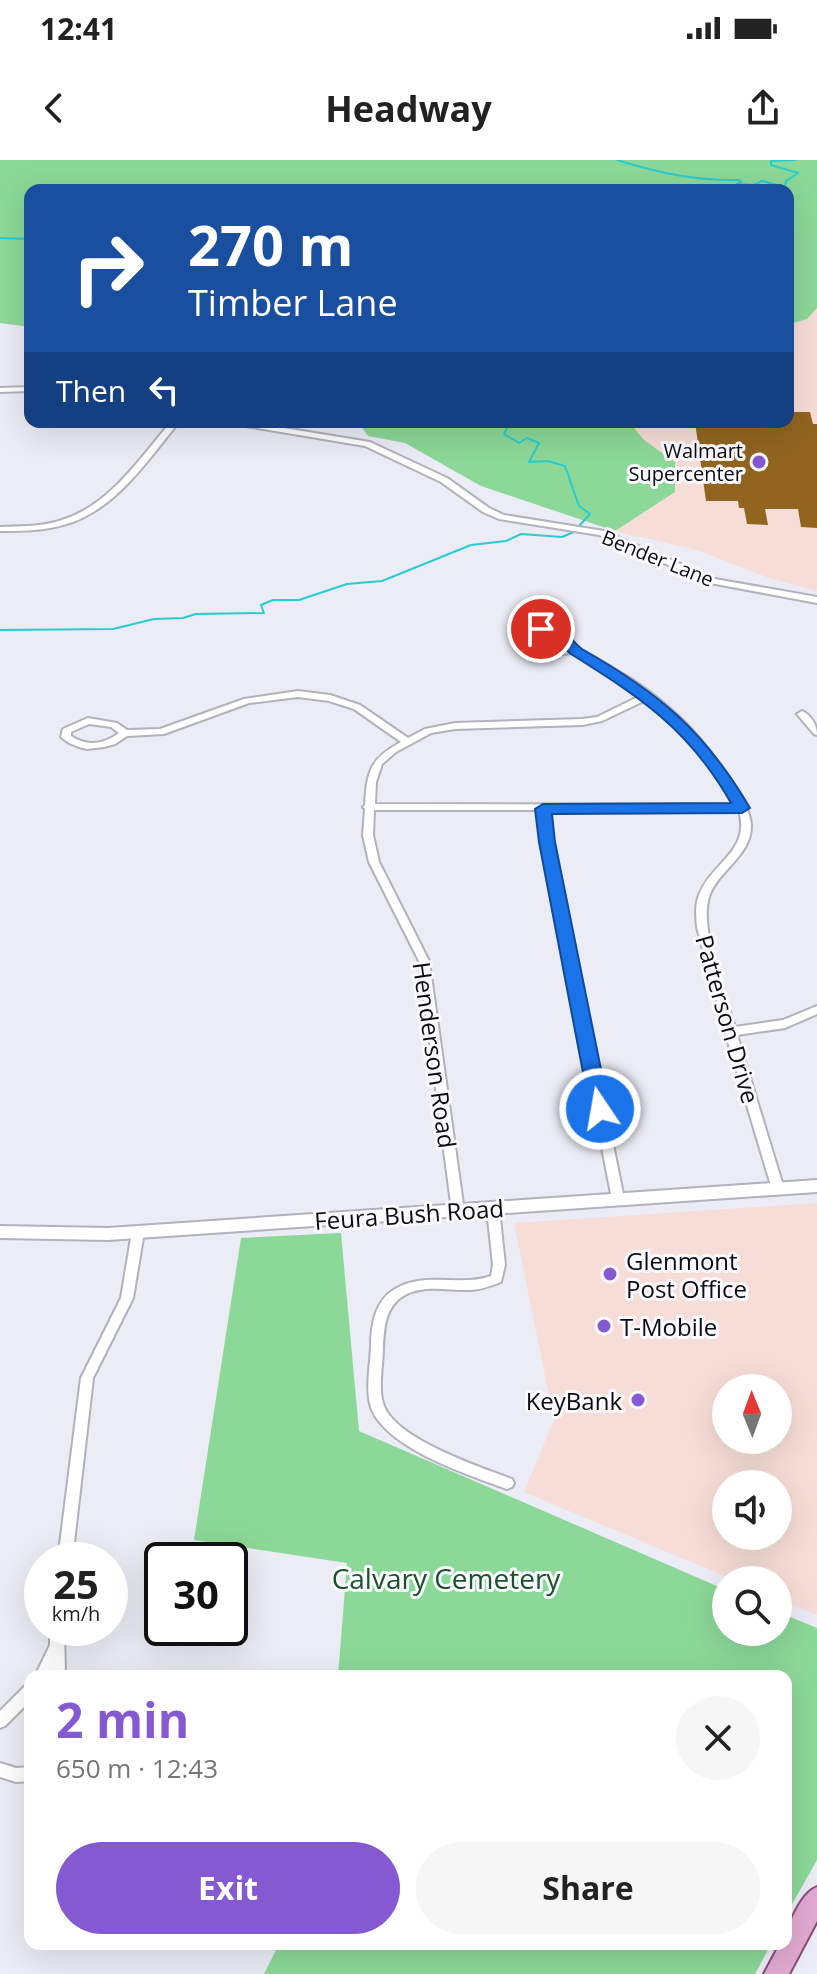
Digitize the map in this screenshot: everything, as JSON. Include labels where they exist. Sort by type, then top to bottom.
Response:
[{"type":"main road","name":"Feura Bush Road","points":[[0,1232],[138,1232],[817,1186]]},
{"type":"main road","points":[[792,1944],[817,1898]]},
{"type":"main road","points":[[776,1974],[789,1950]]},
{"type":"street","points":[[0,390],[24,389]]},
{"type":"street","points":[[0,529],[60,524],[94,511],[115,494],[170,428]]},
{"type":"street","name":"Bender Lane","points":[[270,428],[367,444],[444,480],[486,510],[502,517],[601,533],[713,581],[817,600]]},
{"type":"street","points":[[368,807],[742,808],[729,785],[685,728],[646,697],[595,661],[573,650],[562,636],[548,630],[533,629],[523,635],[524,644],[536,650],[573,650]]},
{"type":"street","points":[[125,733],[114,725],[96,722],[79,723],[66,731],[71,741],[86,746],[112,742],[125,733],[161,732],[247,701],[298,694],[330,698],[357,707],[406,741]]},
{"type":"street","name":"Henderson Road","points":[[458,1211],[424,961],[374,862],[368,835],[371,782],[378,763],[406,741],[428,731],[455,726],[582,722],[599,719],[646,697]]},
{"type":"street","points":[[802,714],[817,732]]},
{"type":"street","name":"Patterson Drive","points":[[742,808],[746,833],[740,848],[709,882],[700,908],[702,927],[730,1032],[778,1189]]},
{"type":"street","points":[[543,809],[549,857],[618,1199]]},
{"type":"street","points":[[730,1032],[785,1024],[817,1010]]},
{"type":"street","points":[[493,1209],[499,1265],[497,1279],[482,1283],[414,1285],[389,1301],[378,1321],[377,1405],[389,1424],[418,1445],[507,1483]]},
{"type":"street","points":[[67,1542],[87,1378],[127,1298],[138,1232]]},
{"type":"street","points":[[45,1670],[56,1646]]},
{"type":"street","points":[[56,1646],[58,1670]]},
{"type":"street","points":[[0,1721],[24,1697]]},
{"type":"street","points":[[0,1770],[24,1774]]},
{"type":"shaded area","points":[[817,308],[817,591],[769,578],[697,550],[615,531],[675,492],[675,462],[644,440],[634,428],[794,428],[794,323],[807,319]]},
{"type":"shaded area","points":[[817,1203],[817,1615],[792,1605],[792,1566],[712,1566],[712,1571],[524,1492],[554,1420],[514,1223]]},
{"type":"green space","points":[[0,160],[817,160],[817,308],[807,319],[794,323],[794,184],[24,184],[24,326],[0,323]]},
{"type":"green space","points":[[362,428],[634,428],[644,440],[675,462],[675,492],[615,531],[481,486],[405,443],[368,436]]},
{"type":"green space","name":"Calvary Cemetery","points":[[341,1233],[359,1431],[712,1584],[712,1646],[792,1646],[792,1618],[817,1628],[817,1860],[792,1904],[792,1670],[338,1670],[347,1563],[248,1548],[248,1542],[194,1540],[241,1238]]},
{"type":"green space","points":[[276,1950],[768,1950],[755,1974],[264,1974]]},
{"type":"building","name":"Walmart Supercenter","points":[[794,412],[810,412],[813,424],[817,424],[817,528],[801,527],[798,509],[765,509],[768,525],[747,524],[744,508],[739,508],[738,501],[706,501],[696,428],[794,428]]},
{"type":"waterway","points":[[617,160],[678,175],[739,180],[741,182],[737,184]]},
{"type":"waterway","points":[[786,184],[798,173],[771,165],[771,161],[795,160]]},
{"type":"waterway","points":[[756,184],[762,181],[774,184]]},
{"type":"waterway","points":[[0,238],[24,239]]},
{"type":"waterway","points":[[507,428],[504,434],[519,443],[527,438],[539,443],[529,462],[548,461],[565,466],[579,506],[590,514],[579,526]]},
{"type":"waterway","points":[[0,630],[113,629],[154,619],[183,618],[196,614],[264,613],[261,605],[273,600],[299,600],[347,584],[382,581],[471,545],[506,541],[521,534],[562,537],[576,531]]},
{"type":"place","name":"Walmart Supercenter","points":[[759,462]]},
{"type":"place","name":"Glenmont Post Office","points":[[610,1274]]},
{"type":"place","name":"T-Mobile","points":[[604,1326]]},
{"type":"place","name":"KeyBank","points":[[638,1400]]},
{"type":"route","points":[[541,629],[562,636],[573,650],[595,661],[662,707],[685,728],[729,785],[742,808],[543,809],[600,1109]]}]
